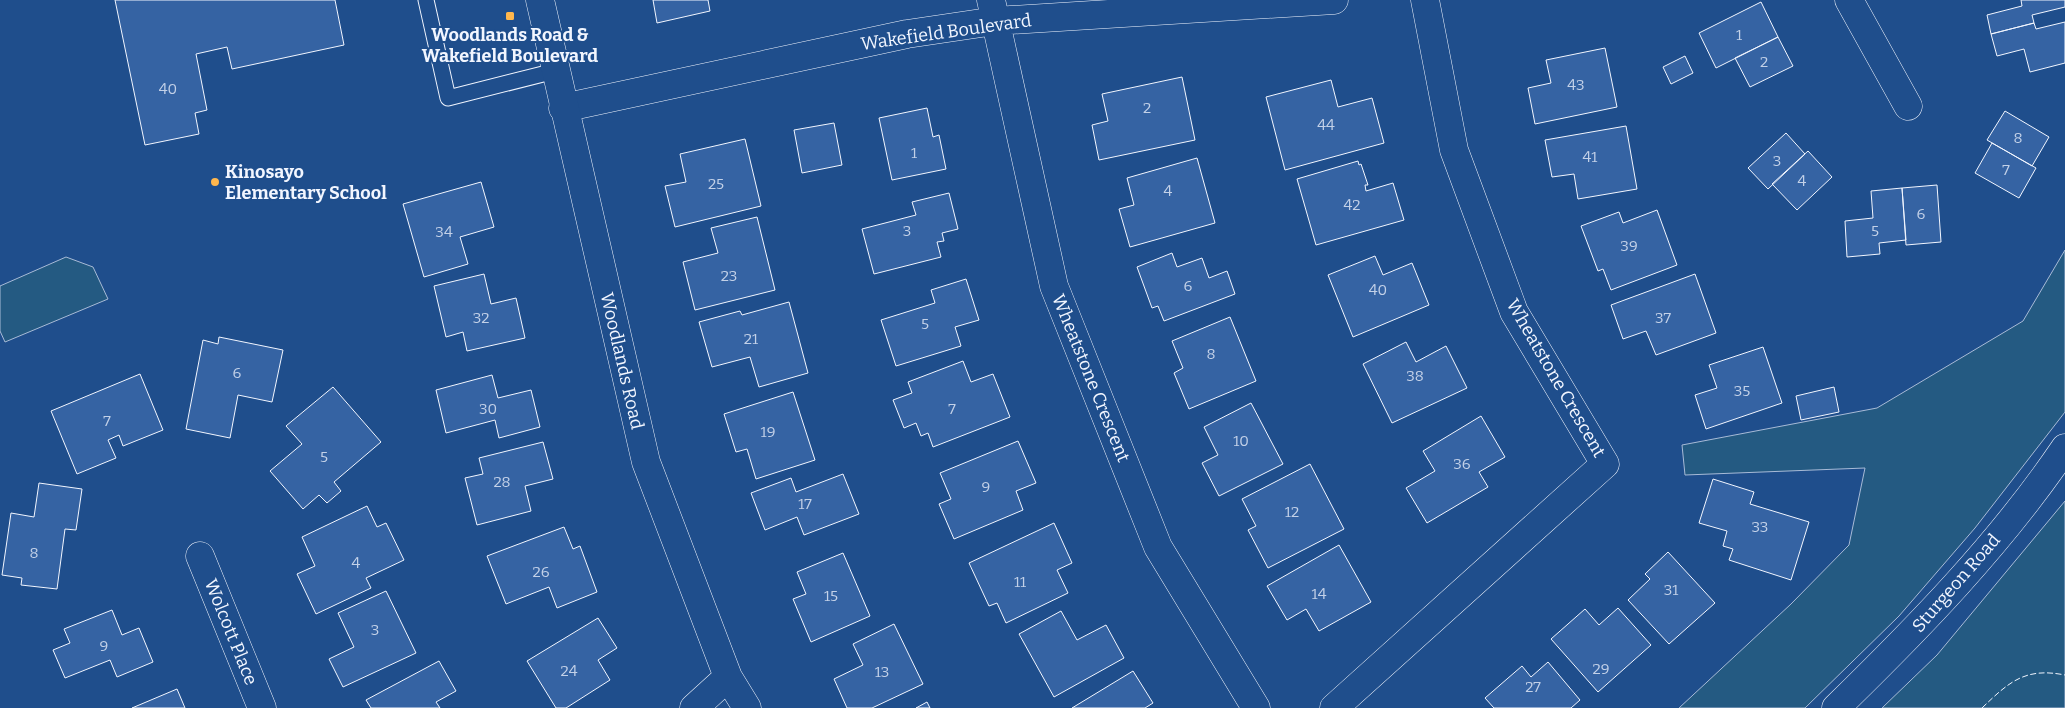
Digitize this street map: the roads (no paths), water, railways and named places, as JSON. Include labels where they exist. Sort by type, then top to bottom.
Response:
[{"type":"street","name":"Woodlands Road","points":[[540,0],[563,108],[646,462],[728,677],[747,708]]},
{"type":"street","name":"Wakefield Boulevard","points":[[563,108],[907,34],[993,11],[1334,0]]},
{"type":"street","name":"Wheatstone Crescent","points":[[1334,708],[1605,464],[1514,312],[1454,150],[1425,0]]},
{"type":"street","points":[[1849,0],[1908,106]]},
{"type":"street","name":"Wheatstone Crescent","points":[[993,11],[1054,286],[1158,547],[1256,708]]},
{"type":"street","name":"Sturgeon Road","points":[[1836,708],[1925,620],[1993,542],[2065,448]]},
{"type":"street","name":"Wolcott Place","points":[[200,556],[262,708]]},
{"type":"street","points":[[694,708],[728,677]]},
{"type":"lane","points":[[426,0],[448,98],[555,71]]},
{"type":"place","name":"Woodlands Road & Wakefield Boulevard","points":[[510,16]]},
{"type":"place","name":"Kinosayo Elementary School","points":[[215,182]]}]
